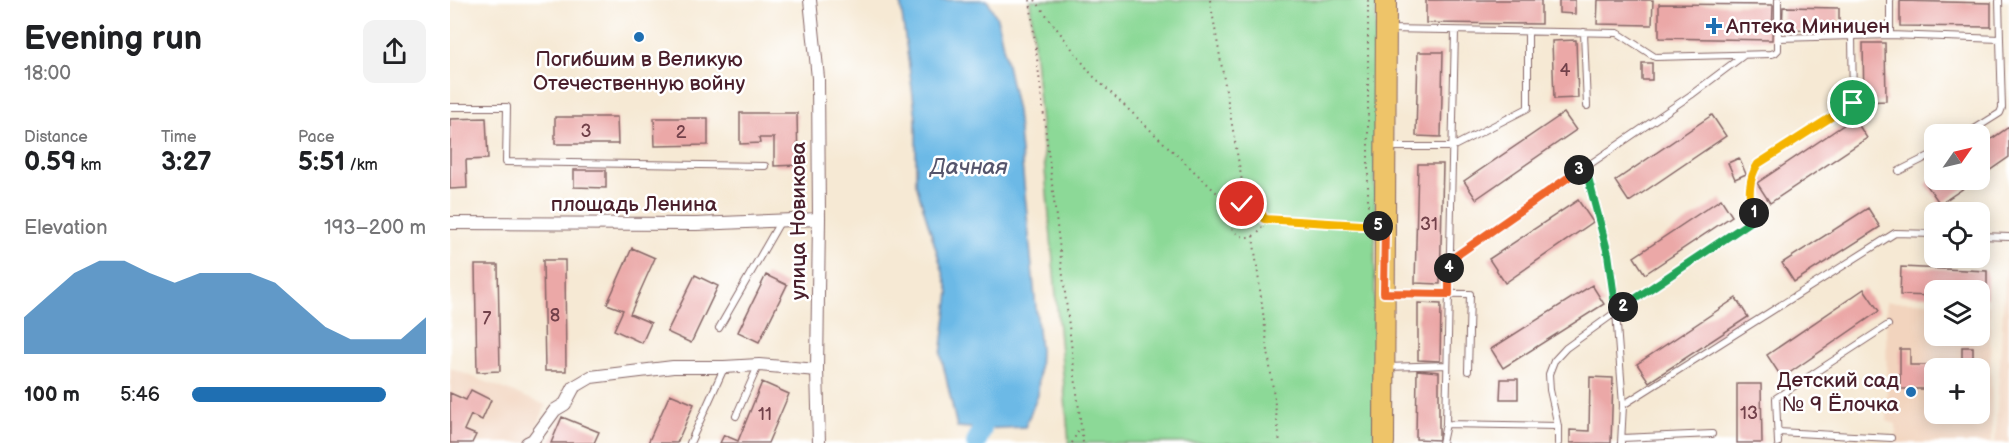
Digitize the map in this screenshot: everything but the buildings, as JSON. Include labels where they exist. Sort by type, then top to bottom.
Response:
[{"type":"main road","points":[[1384,443],[1384,293],[1377,226],[1385,147],[1386,0]]},
{"type":"street","name":"улица Новикова","points":[[810,0],[818,78],[819,443]]},
{"type":"street","name":"площадь Ленина","points":[[450,223],[696,224],[819,219]]},
{"type":"street","points":[[527,443],[533,440],[555,410],[565,404],[574,387],[591,377],[673,366],[724,368],[759,365],[817,370]]},
{"type":"lane","points":[[1385,29],[1618,33],[1655,57],[1775,53],[1778,50],[1778,0]]},
{"type":"lane","points":[[1890,0],[1890,35]]},
{"type":"lane","points":[[1982,124],[2000,113],[2002,108],[1999,0]]},
{"type":"lane","points":[[1385,147],[1452,147],[1528,108],[1528,31]]},
{"type":"lane","points":[[1442,443],[1446,424],[1455,32]]},
{"type":"lane","points":[[1584,32],[1587,106]]},
{"type":"lane","points":[[1778,38],[1890,35],[2000,39]]},
{"type":"lane","points":[[1558,443],[1558,426],[1549,374],[1554,361],[1566,348],[1616,312],[1756,218],[1752,208],[1750,180],[1758,164],[1853,103],[1852,36]]},
{"type":"lane","points":[[1450,260],[1691,95],[1744,55]]},
{"type":"lane","points":[[450,107],[507,107],[506,162],[765,166]]},
{"type":"lane","points":[[1899,171],[1924,158]]},
{"type":"lane","points":[[1585,166],[1608,254],[1616,312],[1623,405],[1622,440],[1712,434]]},
{"type":"lane","points":[[719,328],[780,221]]},
{"type":"lane","points":[[1623,405],[1895,233],[1924,234]]},
{"type":"lane","points":[[1990,236],[2009,237]]},
{"type":"lane","points":[[1384,293],[1470,294],[1468,371]]},
{"type":"lane","points":[[1778,443],[1776,398],[1888,325]]},
{"type":"lane","points":[[736,416],[759,365]]},
{"type":"lane","points":[[1384,367],[1447,365]]},
{"type":"lane","points":[[690,443],[724,368]]},
{"type":"lane","points":[[1446,424],[1558,426]]},
{"type":"lane","points":[[1778,432],[1891,438]]},
{"type":"path","points":[[1030,0],[1083,443]]},
{"type":"path","points":[[1035,0],[1092,75],[1234,209]]},
{"type":"path","points":[[1210,0],[1246,204]]},
{"type":"path","points":[[1264,219],[1377,226],[1368,0]]},
{"type":"path","points":[[1246,204],[1256,206],[1264,219],[1261,230],[1253,236],[1242,236],[1233,230],[1230,219],[1234,209],[1246,204]]},
{"type":"path","points":[[1253,236],[1280,443]]},
{"type":"path","points":[[1072,443],[1081,426]]},
{"type":"shaded area","points":[[2006,259],[2009,259],[2009,443],[1995,443]]},
{"type":"shaded area","name":"Детский сад № 9 Ёлочка","points":[[1886,302],[1924,302],[1924,346],[1990,346],[1990,306],[1992,443],[1896,443],[1896,424],[1887,421]]},
{"type":"shaded area","points":[[450,368],[546,405],[535,432],[544,436],[542,443],[450,443]]},
{"type":"green space","points":[[1030,0],[1376,0],[1374,443],[1069,443]]},
{"type":"water","name":"Дачная","points":[[900,0],[987,0],[997,18],[1017,111],[1040,350],[1038,395],[1025,427],[982,429],[957,427],[941,355],[949,292],[916,184],[916,118]]},
{"type":"waterway","points":[[976,443],[982,429],[977,405]]},
{"type":"place","name":"Аптека Миницен","points":[[1714,26]]},
{"type":"place","name":"Погибшим в Великую Отечественную войну","points":[[639,37]]},
{"type":"place","name":"Детский сад № 9 Ёлочка","points":[[1911,392]]},
{"type":"route","points":[[1242,204],[1256,206],[1264,219],[1368,227],[1385,226],[1384,293],[1449,294],[1450,260],[1585,166],[1608,254],[1616,312],[1756,218],[1752,208],[1750,180],[1758,164],[1853,103]]}]
